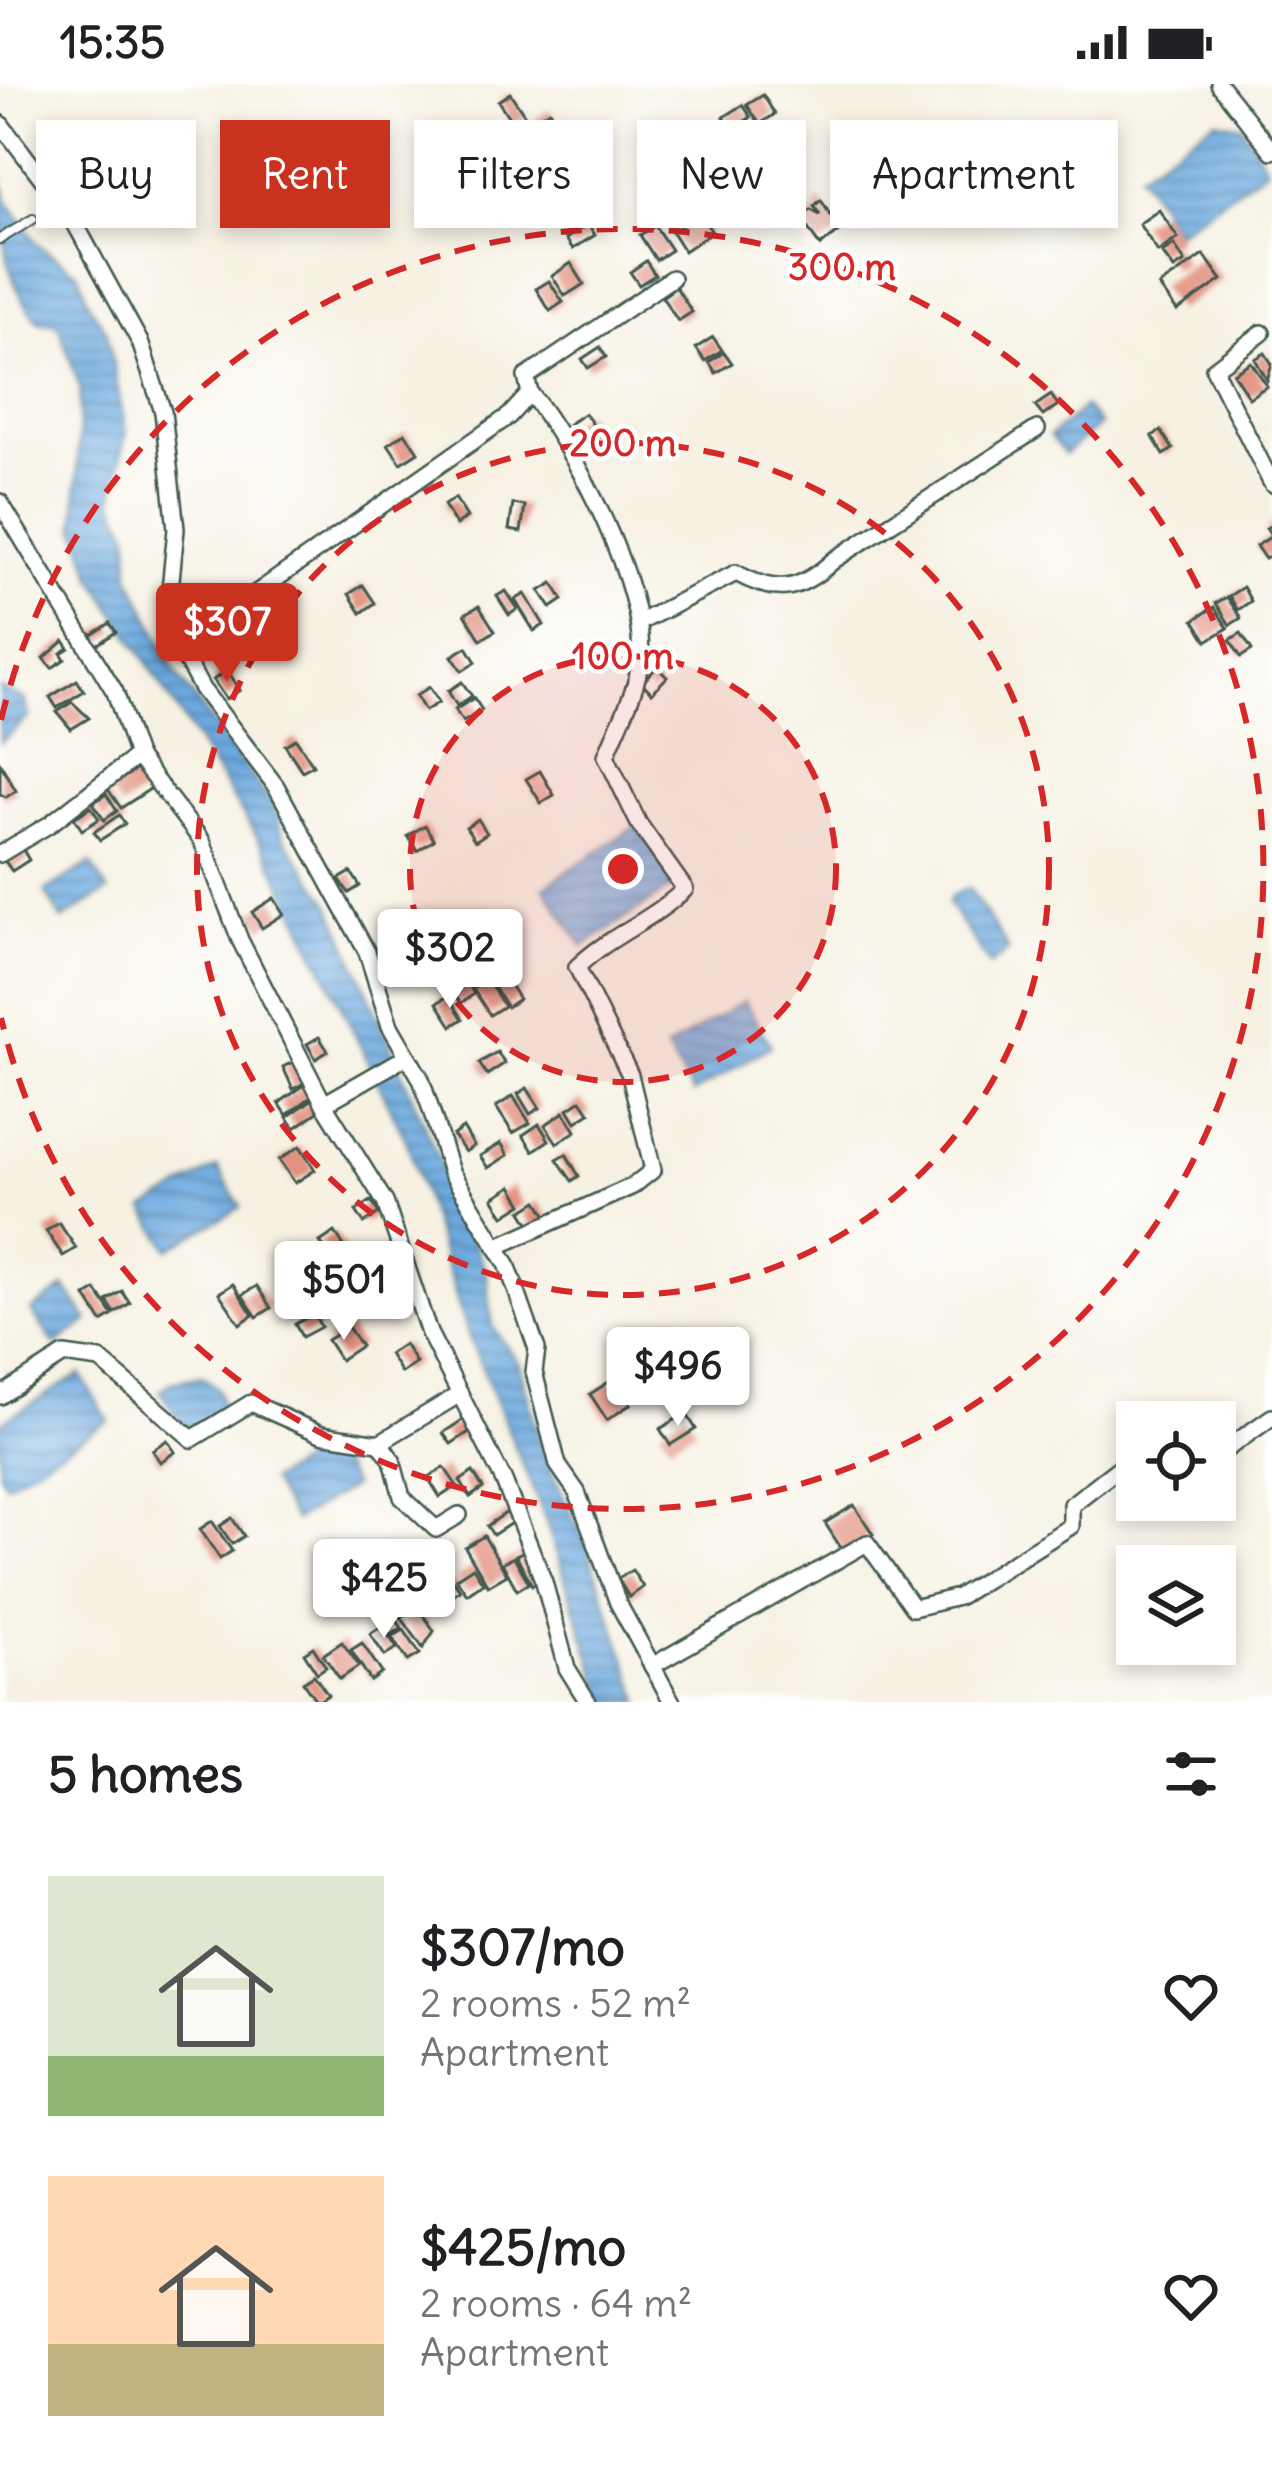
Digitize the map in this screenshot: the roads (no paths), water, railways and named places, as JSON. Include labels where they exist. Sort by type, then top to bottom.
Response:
[{"type":"street","points":[[1219,84],[1272,151]]},
{"type":"street","points":[[0,123],[72,218],[140,342],[163,412],[176,529],[168,610],[179,647],[202,689],[276,786],[367,952],[390,1026],[404,1058],[421,1079],[451,1172],[496,1247],[537,1349],[534,1372],[558,1465],[577,1492],[618,1603],[671,1702]]},
{"type":"street","points":[[496,1247],[633,1186],[653,1170],[630,1075],[577,967],[605,940],[666,908],[685,889],[639,824],[606,756],[640,666],[642,621],[562,433],[530,393],[526,377],[672,278]]},
{"type":"street","points":[[1262,333],[1214,369],[1272,484]]},
{"type":"street","points":[[179,647],[508,416],[530,393]]},
{"type":"street","points":[[642,621],[736,573],[765,589],[808,583],[834,560],[1037,429]]},
{"type":"street","points":[[0,502],[115,692],[137,756],[202,841],[240,940],[324,1104],[385,1202],[429,1334],[503,1479],[544,1582],[567,1668],[588,1702]]},
{"type":"street","points":[[0,854],[50,824],[137,756]]},
{"type":"street","points":[[324,1104],[404,1058]]},
{"type":"street","points":[[0,1396],[64,1355],[100,1360],[192,1438],[251,1403],[321,1434],[379,1443],[460,1394]]},
{"type":"street","points":[[1236,1442],[1272,1417]]},
{"type":"street","points":[[379,1443],[392,1460],[402,1498],[436,1528],[459,1515]]},
{"type":"street","points":[[652,1666],[867,1544],[913,1608],[958,1597],[1071,1526],[1071,1505],[1116,1470]]},
{"type":"lane","points":[[0,239],[29,221]]},
{"type":"water","points":[[1216,120],[1241,125],[1267,168],[1176,232],[1139,173]]},
{"type":"water","points":[[0,171],[7,200],[38,245],[78,273],[90,306],[107,331],[126,432],[113,500],[129,532],[130,575],[175,672],[272,804],[285,839],[331,905],[486,1271],[493,1327],[519,1364],[543,1453],[588,1549],[641,1702],[606,1702],[544,1516],[468,1335],[407,1142],[266,851],[93,577],[76,525],[80,388],[58,324],[38,321],[10,269]]},
{"type":"water","points":[[1084,407],[1100,425],[1065,454],[1050,436]]},
{"type":"water","points":[[0,688],[25,700],[29,717],[0,743]]},
{"type":"water","points":[[636,826],[675,885],[583,946],[544,887]]},
{"type":"water","points":[[91,863],[108,891],[62,920],[45,892]]},
{"type":"water","points":[[969,888],[1009,950],[990,965],[948,904],[951,896]]},
{"type":"water","points":[[744,1001],[771,1046],[693,1093],[666,1049]]},
{"type":"water","points":[[217,1167],[241,1207],[169,1249],[145,1209]]},
{"type":"water","points":[[65,1287],[89,1321],[55,1345],[31,1311]]},
{"type":"water","points":[[80,1374],[109,1421],[6,1484],[0,1474],[0,1423]]},
{"type":"water","points":[[202,1376],[218,1389],[223,1411],[193,1427],[183,1425],[160,1391],[172,1382]]},
{"type":"water","points":[[329,1446],[353,1486],[294,1521],[270,1481]]}]
